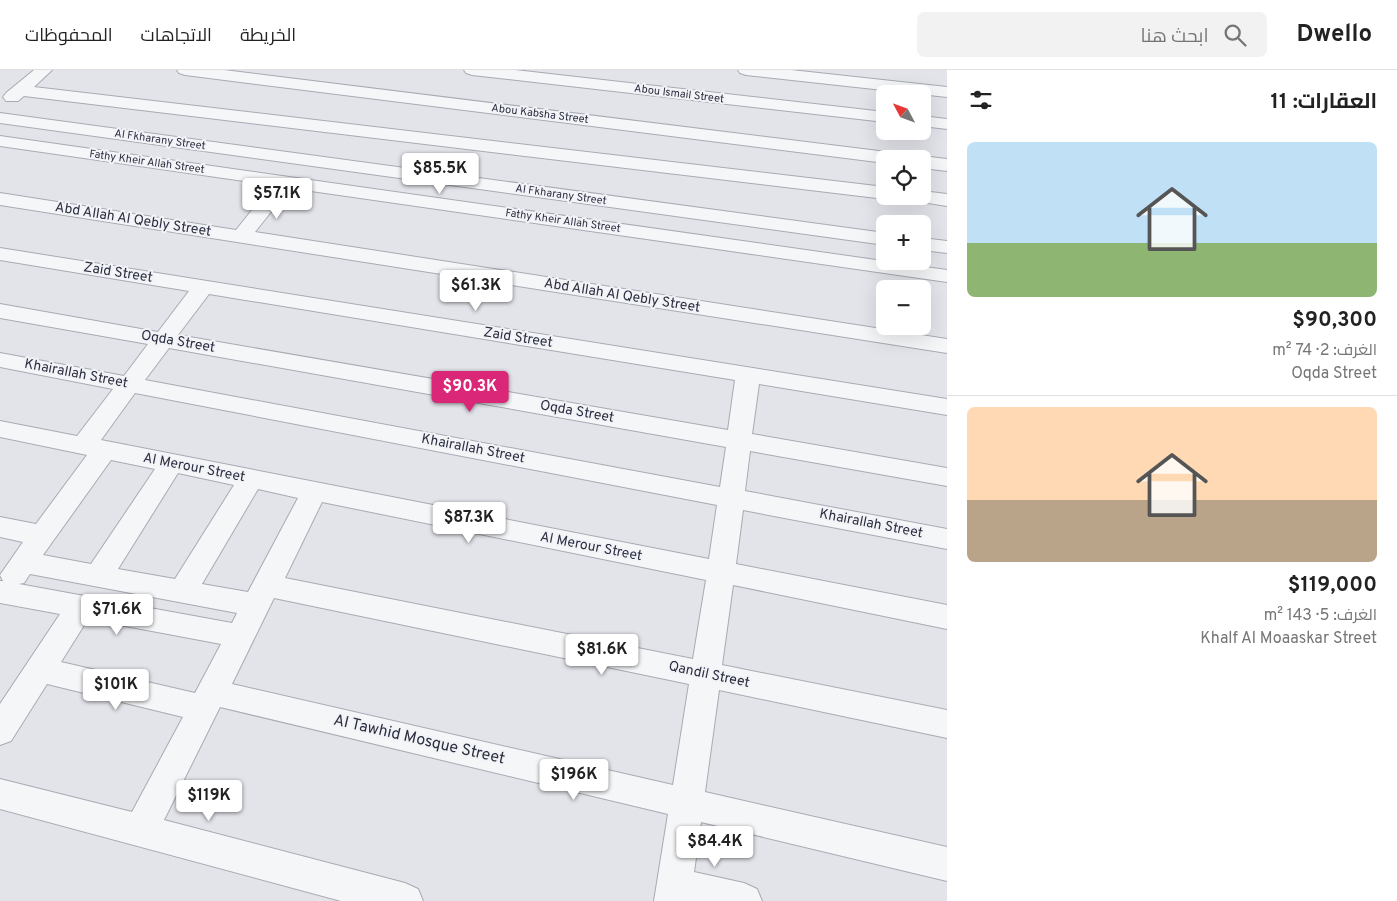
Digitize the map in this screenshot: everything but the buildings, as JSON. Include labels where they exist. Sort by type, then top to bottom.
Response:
[{"type":"street","points":[[0,88],[23,70]]},
{"type":"street","points":[[0,107],[44,70]]},
{"type":"street","name":"Abou Kabsha Street","points":[[185,70],[469,144],[876,158]]},
{"type":"street","name":"Abou Ismail Street","points":[[472,70],[876,116]]},
{"type":"street","points":[[746,70],[947,92]]},
{"type":"street","points":[[20,90],[876,192]]},
{"type":"street","name":"Al Fkharany Street","points":[[0,118],[469,144],[876,237]]},
{"type":"street","points":[[931,123],[947,124]]},
{"type":"street","name":"Fathy Kheir Allah Street","points":[[0,141],[947,276]]},
{"type":"street","points":[[437,203],[469,144]]},
{"type":"street","points":[[931,163],[947,165]]},
{"type":"street","points":[[241,237],[285,182]]},
{"type":"street","points":[[931,198],[947,200]]},
{"type":"street","name":"Abd Allah Al Qebly Street","points":[[0,199],[947,346]]},
{"type":"street","points":[[931,245],[947,247]]},
{"type":"street","name":"Zaid Street","points":[[0,254],[947,407]]},
{"type":"street","points":[[203,287],[130,384],[42,536],[1,593],[240,636]]},
{"type":"street","name":"Oqda Street","points":[[0,311],[947,477]]},
{"type":"street","name":"Khairallah Street","points":[[0,360],[947,538]]},
{"type":"street","points":[[744,901],[673,893],[721,573],[748,375]]},
{"type":"street","name":"Al Merour Street","points":[[0,429],[947,617]]},
{"type":"street","points":[[98,576],[172,463]]},
{"type":"street","points":[[183,592],[251,479]]},
{"type":"street","points":[[141,830],[314,492]]},
{"type":"street","points":[[0,527],[42,536]]},
{"type":"street","name":"Qandil Street","points":[[23,562],[183,592],[261,595],[706,674],[947,724]]},
{"type":"street","points":[[0,731],[81,606]]},
{"type":"street","name":"Al Tawhid Mosque Street","points":[[40,670],[207,700],[687,803],[947,864]]},
{"type":"street","points":[[0,794],[405,901]]}]
